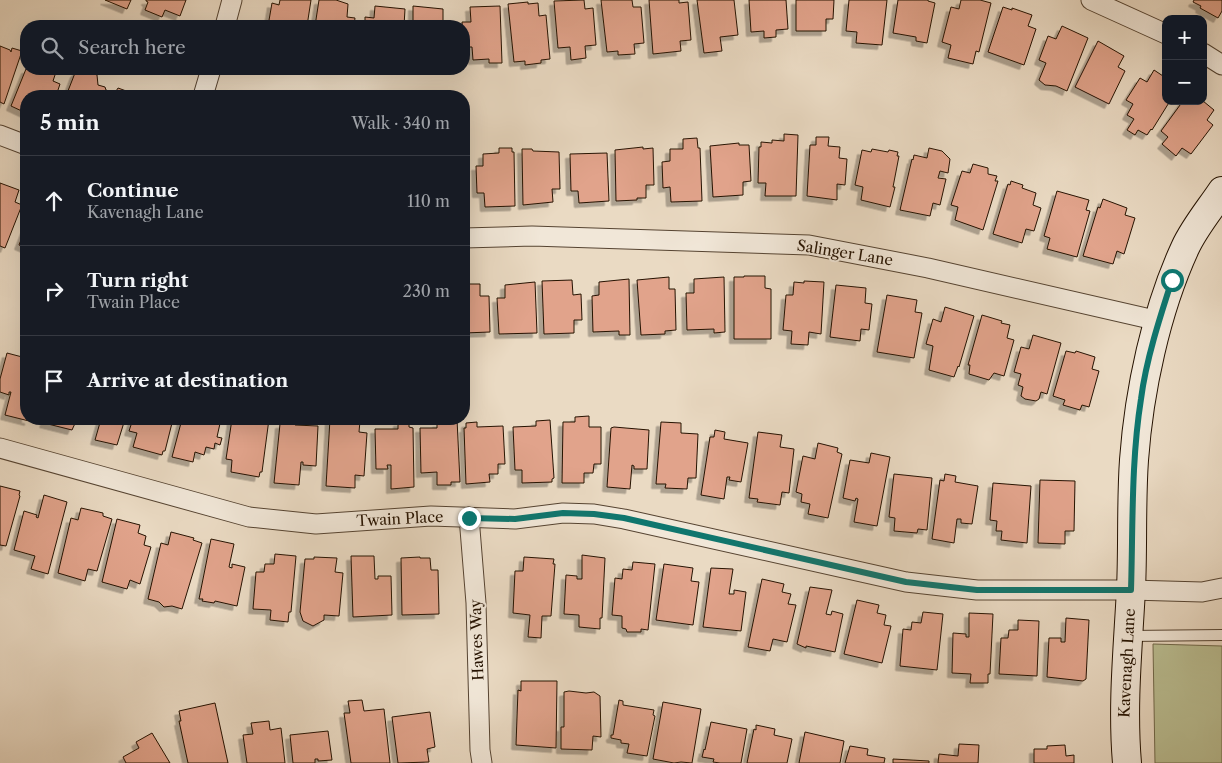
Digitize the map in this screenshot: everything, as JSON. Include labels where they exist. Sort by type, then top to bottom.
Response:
[{"type":"main road","name":"Kavenagh Lane","points":[[1127,763],[1124,733],[1131,590],[1134,461],[1141,398],[1159,321],[1172,280],[1186,246],[1222,191]]},
{"type":"street","points":[[227,20],[232,0]]},
{"type":"street","points":[[1091,0],[1162,32]]},
{"type":"street","points":[[1207,56],[1222,65]]},
{"type":"street","points":[[205,90],[209,75]]},
{"type":"street","points":[[0,135],[20,143]]},
{"type":"street","name":"Salinger Lane","points":[[470,238],[532,236],[809,245],[928,268],[1159,321]]},
{"type":"street","name":"Twain Place","points":[[0,448],[249,517],[316,524],[431,516],[515,519],[563,513],[594,514],[624,518],[906,582],[977,590],[1202,592],[1222,588]]},
{"type":"street","name":"Hawes Way","points":[[469,518],[476,603],[480,750],[482,763]]},
{"type":"lane","points":[[1128,636],[1222,635]]},
{"type":"green space","points":[[1153,644],[1222,646],[1222,763],[1155,763]]},
{"type":"building","points":[[105,0],[131,0],[127,9]]},
{"type":"building","points":[[146,0],[186,0],[180,16],[165,10],[162,17],[145,10],[148,2]]},
{"type":"building","points":[[280,0],[311,0],[308,20],[269,20],[272,3],[279,5]]},
{"type":"building","points":[[319,0],[336,0],[348,4],[347,17],[355,18],[355,20],[316,20]]},
{"type":"building","points":[[584,0],[585,9],[593,8],[596,45],[585,46],[586,58],[571,60],[570,47],[558,48],[554,1]]},
{"type":"building","points":[[601,0],[632,0],[633,7],[641,7],[644,43],[634,44],[635,54],[618,55],[618,51],[607,52]]},
{"type":"building","points":[[649,0],[679,0],[679,3],[688,2],[691,40],[680,41],[681,51],[653,54]]},
{"type":"building","points":[[697,0],[734,0],[738,35],[720,37],[722,51],[704,53]]},
{"type":"building","points":[[749,0],[786,0],[788,29],[776,30],[776,37],[764,38],[764,31],[751,32]]},
{"type":"building","points":[[796,0],[834,0],[833,19],[826,19],[826,31],[796,31]]},
{"type":"building","points":[[849,0],[887,0],[882,45],[856,43],[857,32],[846,31]]},
{"type":"building","points":[[898,0],[928,0],[935,3],[927,43],[916,41],[916,37],[893,33]]},
{"type":"building","points":[[961,0],[980,0],[991,3],[979,52],[976,51],[973,64],[948,58],[951,45],[942,42],[951,7],[959,9]]},
{"type":"building","points":[[1194,0],[1222,0],[1222,11],[1218,18],[1200,8],[1201,6],[1193,2]]},
{"type":"building","points":[[528,2],[528,4],[538,3],[539,16],[546,15],[550,59],[541,60],[541,63],[525,65],[525,61],[514,62],[508,4]]},
{"type":"building","points":[[375,6],[405,9],[404,20],[365,20],[365,17],[374,18]]},
{"type":"building","points":[[413,6],[443,9],[443,20],[413,20]]},
{"type":"building","points":[[500,6],[502,63],[489,63],[489,59],[473,60],[472,47],[470,47],[470,7]]},
{"type":"building","points":[[1003,7],[1032,15],[1028,26],[1036,29],[1024,65],[988,52]]},
{"type":"building","points":[[1062,26],[1088,38],[1067,91],[1056,86],[1045,85],[1039,80],[1046,63],[1039,60],[1048,36],[1056,39]]},
{"type":"building","points":[[1098,41],[1124,56],[1118,67],[1125,71],[1109,104],[1075,87]]},
{"type":"building","points":[[0,46],[11,52],[12,48],[20,50],[20,57],[4,104],[0,102]]},
{"type":"building","points":[[1154,70],[1162,75],[1162,105],[1168,105],[1147,135],[1138,130],[1135,135],[1127,130],[1134,119],[1127,115],[1133,104],[1126,100],[1140,78],[1147,82]]},
{"type":"building","points":[[24,75],[55,75],[53,81],[60,84],[58,90],[20,90],[20,110],[11,106]]},
{"type":"building","points":[[74,75],[97,75],[98,85],[105,87],[106,90],[68,90]]},
{"type":"building","points":[[1207,104],[1214,110],[1207,120],[1213,125],[1191,154],[1182,148],[1176,156],[1162,144],[1168,137],[1161,131],[1180,105]]},
{"type":"building","points":[[784,134],[798,135],[796,196],[765,196],[766,183],[758,183],[759,147],[761,147],[761,142],[772,143],[772,140],[784,141]]},
{"type":"building","points":[[816,137],[829,137],[828,146],[840,147],[839,158],[847,159],[845,185],[837,184],[837,200],[807,196],[810,145],[816,145]]},
{"type":"building","points":[[697,138],[698,148],[700,148],[702,201],[671,202],[670,187],[663,188],[662,162],[670,161],[670,149],[683,149],[683,139]]},
{"type":"building","points":[[739,143],[739,145],[749,145],[751,181],[743,182],[743,195],[713,197],[710,146]]},
{"type":"building","points":[[643,147],[643,149],[653,148],[654,185],[646,185],[646,198],[616,201],[615,150]]},
{"type":"building","points":[[499,148],[512,148],[512,152],[514,152],[515,206],[485,207],[484,193],[477,193],[476,166],[483,166],[483,154],[499,153]]},
{"type":"building","points":[[929,148],[942,151],[950,159],[948,173],[940,171],[938,178],[946,179],[940,205],[933,203],[930,216],[900,210],[912,159],[914,155],[927,158]]},
{"type":"building","points":[[522,149],[559,152],[560,189],[552,189],[553,202],[523,205]]},
{"type":"building","points":[[872,149],[898,152],[897,156],[899,156],[893,187],[895,187],[890,207],[861,200],[863,187],[855,185],[862,150],[871,152]]},
{"type":"building","points":[[607,153],[609,201],[579,203],[578,191],[571,191],[570,154]]},
{"type":"building","points":[[973,164],[988,168],[988,174],[997,176],[995,181],[998,181],[983,230],[955,220],[958,207],[951,205],[962,171],[970,173]]},
{"type":"building","points":[[1011,181],[1023,185],[1022,188],[1036,193],[1033,205],[1041,208],[1034,231],[1026,229],[1022,243],[993,234],[1008,184],[1010,185]]},
{"type":"building","points":[[0,183],[19,190],[15,202],[20,204],[20,210],[5,248],[0,246]]},
{"type":"building","points":[[1057,191],[1089,200],[1086,210],[1090,211],[1077,257],[1047,249],[1050,238],[1044,236]]},
{"type":"building","points":[[1103,199],[1127,208],[1125,215],[1135,218],[1124,254],[1117,251],[1113,264],[1083,256],[1098,207],[1100,208]]},
{"type":"building","points":[[765,276],[765,288],[771,289],[771,339],[734,339],[734,277]]},
{"type":"building","points":[[669,277],[669,289],[675,289],[676,330],[665,331],[665,334],[641,335],[637,280]]},
{"type":"building","points":[[724,277],[725,332],[714,333],[714,329],[687,330],[686,293],[694,293],[694,279]]},
{"type":"building","points":[[629,279],[630,335],[619,335],[619,331],[593,332],[592,296],[599,295],[599,282]]},
{"type":"building","points":[[572,280],[573,295],[581,294],[582,320],[574,320],[574,333],[544,334],[542,281]]},
{"type":"building","points":[[804,281],[824,282],[821,334],[809,332],[808,345],[791,344],[792,331],[783,330],[786,295],[793,295],[794,282],[804,283]]},
{"type":"building","points":[[535,282],[537,333],[499,334],[497,298],[505,298],[505,285]]},
{"type":"building","points":[[470,284],[480,284],[480,296],[489,296],[490,332],[470,333]]},
{"type":"building","points":[[836,285],[866,288],[865,303],[872,304],[869,330],[861,329],[860,341],[830,337]]},
{"type":"building","points":[[887,295],[917,300],[915,312],[922,313],[914,358],[877,352]]},
{"type":"building","points":[[945,307],[974,316],[959,367],[954,377],[929,370],[933,346],[926,344],[933,319],[941,322]]},
{"type":"building","points":[[982,315],[1010,325],[1007,338],[1014,340],[1004,376],[994,373],[989,380],[969,374],[970,365],[968,365]]},
{"type":"building","points":[[1033,335],[1061,343],[1047,394],[1041,392],[1039,399],[1036,401],[1025,399],[1021,396],[1023,387],[1018,385],[1021,374],[1014,372],[1021,347],[1029,349]]},
{"type":"building","points":[[1066,351],[1075,353],[1076,351],[1095,357],[1092,369],[1099,371],[1089,407],[1082,405],[1080,410],[1063,405],[1065,400],[1053,396]]},
{"type":"building","points":[[7,353],[20,356],[20,419],[5,415],[11,392],[9,392],[9,395],[0,392],[0,379]]},
{"type":"building","points":[[589,416],[589,427],[601,427],[601,464],[594,464],[593,473],[584,473],[584,483],[562,483],[563,422],[575,422],[575,417]]},
{"type":"building","points":[[550,420],[554,478],[552,482],[522,483],[522,470],[515,470],[513,427],[536,426],[536,421]]},
{"type":"building","points":[[477,422],[477,427],[503,426],[505,464],[498,464],[498,474],[489,474],[490,482],[466,484],[464,428],[466,428],[466,425],[470,425],[470,423]]},
{"type":"building","points":[[661,422],[681,423],[681,433],[698,434],[696,478],[688,478],[687,489],[665,488],[666,484],[656,484]]},
{"type":"building","points":[[52,425],[74,425],[72,430]]},
{"type":"building","points":[[99,425],[123,425],[117,445],[95,440]]},
{"type":"building","points":[[131,425],[172,425],[165,451],[163,451],[162,455],[133,447],[137,433],[129,431]]},
{"type":"building","points":[[180,425],[220,425],[217,437],[222,438],[220,445],[215,443],[214,449],[206,447],[204,455],[195,452],[193,462],[172,457]]},
{"type":"building","points":[[231,425],[268,425],[262,472],[260,472],[259,477],[231,472],[232,460],[226,459]]},
{"type":"building","points":[[280,425],[318,426],[316,466],[303,465],[303,462],[301,462],[299,485],[274,483]]},
{"type":"building","points":[[330,425],[360,425],[359,432],[367,433],[364,476],[355,475],[355,488],[326,486]]},
{"type":"building","points":[[398,425],[409,425],[409,427],[413,428],[414,487],[391,489],[391,465],[387,465],[388,469],[376,469],[375,429],[398,429]]},
{"type":"building","points":[[437,425],[457,425],[460,482],[451,482],[451,485],[437,485],[437,472],[421,473],[420,428],[437,428]]},
{"type":"building","points":[[611,428],[649,430],[647,469],[634,469],[632,465],[630,489],[607,487]]},
{"type":"building","points":[[715,430],[725,432],[724,439],[748,443],[741,482],[729,480],[730,477],[727,477],[724,499],[701,495],[710,437],[714,437]]},
{"type":"building","points":[[758,432],[782,435],[780,447],[794,449],[789,493],[782,492],[780,505],[757,502],[758,499],[749,498]]},
{"type":"building","points":[[818,443],[838,448],[837,452],[842,454],[828,518],[808,514],[810,504],[801,502],[802,494],[796,492],[803,456],[815,459]]},
{"type":"building","points":[[871,453],[890,457],[877,526],[854,522],[858,499],[856,498],[855,501],[843,498],[850,460],[869,463]]},
{"type":"building","points":[[894,474],[932,478],[927,530],[918,529],[917,533],[894,531],[895,518],[889,517]]},
{"type":"building","points":[[945,474],[956,476],[955,482],[978,486],[972,524],[961,523],[961,519],[957,519],[954,543],[932,539],[940,480],[944,481]]},
{"type":"building","points":[[1040,480],[1075,481],[1074,531],[1065,531],[1065,544],[1038,543]]},
{"type":"building","points":[[993,483],[1031,486],[1027,543],[1001,540],[1002,531],[996,531],[997,521],[990,520]]},
{"type":"building","points":[[0,486],[20,491],[6,546],[0,545]]},
{"type":"building","points":[[44,495],[67,502],[48,574],[31,569],[35,556],[14,550],[24,511],[37,515],[36,517],[38,518]]},
{"type":"building","points":[[81,508],[103,513],[103,516],[112,519],[97,571],[88,569],[85,581],[58,573],[71,518],[78,520]]},
{"type":"building","points":[[117,519],[140,525],[138,533],[146,536],[144,545],[151,547],[140,584],[130,580],[127,589],[102,582]]},
{"type":"building","points":[[171,532],[194,538],[193,540],[202,543],[182,609],[172,606],[164,607],[159,602],[148,599],[161,543],[168,545]]},
{"type":"building","points":[[211,539],[234,544],[229,567],[232,568],[232,564],[245,567],[237,606],[199,599]]},
{"type":"building","points":[[275,554],[296,556],[291,612],[289,612],[288,622],[270,620],[271,610],[253,609],[256,572],[264,572],[265,564],[274,564]]},
{"type":"building","points":[[582,555],[605,558],[600,629],[579,627],[579,615],[564,614],[566,575],[577,576],[577,579],[582,579]]},
{"type":"building","points":[[351,556],[374,556],[375,579],[378,579],[378,576],[391,576],[392,615],[353,617]]},
{"type":"building","points":[[314,557],[337,558],[335,572],[343,573],[339,616],[324,615],[324,620],[313,626],[303,621],[300,612],[305,559],[314,559]]},
{"type":"building","points":[[524,557],[554,559],[551,616],[542,616],[541,638],[528,637],[530,615],[513,613],[515,571],[523,571]]},
{"type":"building","points":[[401,558],[430,558],[431,570],[438,570],[439,614],[402,615]]},
{"type":"building","points":[[633,562],[655,564],[648,630],[641,629],[641,632],[627,632],[626,629],[622,628],[622,616],[612,615],[615,578],[622,579],[623,569],[632,570]]},
{"type":"building","points":[[664,564],[693,568],[691,581],[699,582],[693,625],[656,620]]},
{"type":"building","points":[[711,568],[733,569],[729,594],[734,594],[734,590],[746,592],[741,631],[703,627]]},
{"type":"building","points":[[762,579],[784,584],[782,592],[791,594],[788,604],[796,605],[787,642],[773,639],[770,651],[748,647]]},
{"type":"building","points":[[810,587],[832,590],[826,614],[831,615],[832,611],[843,614],[835,652],[806,646],[806,648],[797,644]]},
{"type":"building","points":[[857,600],[879,605],[877,613],[886,615],[884,625],[891,626],[882,663],[844,654]]},
{"type":"building","points":[[923,612],[943,614],[937,670],[900,666],[903,629],[911,630],[912,622],[921,623]]},
{"type":"building","points":[[969,613],[993,614],[988,683],[970,683],[971,674],[952,673],[953,633],[966,634],[966,637],[969,637]]},
{"type":"building","points":[[1066,618],[1089,620],[1086,679],[1083,681],[1047,677],[1049,638],[1061,638],[1061,642],[1065,642]]},
{"type":"building","points":[[1018,620],[1039,621],[1037,676],[999,674],[1001,638],[1008,638],[1009,630],[1018,630]]},
{"type":"building","points":[[521,681],[557,681],[556,748],[516,745],[518,690],[521,691]]},
{"type":"building","points":[[564,692],[594,692],[600,696],[601,737],[593,736],[592,750],[561,749],[561,727],[564,727]]},
{"type":"building","points":[[362,700],[364,711],[384,709],[390,763],[351,763],[344,713],[350,713],[348,701]]},
{"type":"building","points":[[619,700],[623,701],[623,705],[654,710],[653,715],[655,716],[647,756],[627,753],[629,744],[621,743],[621,740],[611,738]]},
{"type":"building","points":[[663,702],[701,709],[692,763],[674,763],[653,759]]},
{"type":"building","points":[[215,703],[228,763],[188,763],[179,721],[181,721],[179,711]]},
{"type":"building","points":[[430,712],[435,747],[427,749],[429,762],[398,763],[392,717]]},
{"type":"building","points":[[269,721],[270,730],[281,728],[285,763],[247,763],[243,735],[253,734],[251,723]]},
{"type":"building","points":[[711,722],[747,729],[741,763],[713,762],[714,759],[702,757]]},
{"type":"building","points":[[756,725],[775,729],[774,735],[792,739],[787,763],[747,763]]},
{"type":"building","points":[[328,731],[332,760],[318,761],[318,759],[315,759],[315,763],[293,763],[290,735]]},
{"type":"building","points":[[805,732],[844,741],[840,763],[799,763]]},
{"type":"building","points":[[152,733],[170,763],[126,763],[123,757],[139,748],[136,742]]},
{"type":"building","points":[[959,744],[979,745],[978,763],[938,763],[939,754],[958,756]]},
{"type":"building","points":[[1065,745],[1066,756],[1074,755],[1074,763],[1034,763],[1034,749],[1047,749],[1047,746]]},
{"type":"building","points":[[850,746],[868,749],[867,755],[885,758],[884,763],[845,763]]},
{"type":"building","points":[[893,759],[929,761],[929,763],[893,763]]},
{"type":"route","points":[[469,518],[515,519],[563,513],[594,514],[624,518],[906,582],[977,590],[1131,590],[1134,461],[1141,398],[1159,321],[1172,280]]}]
